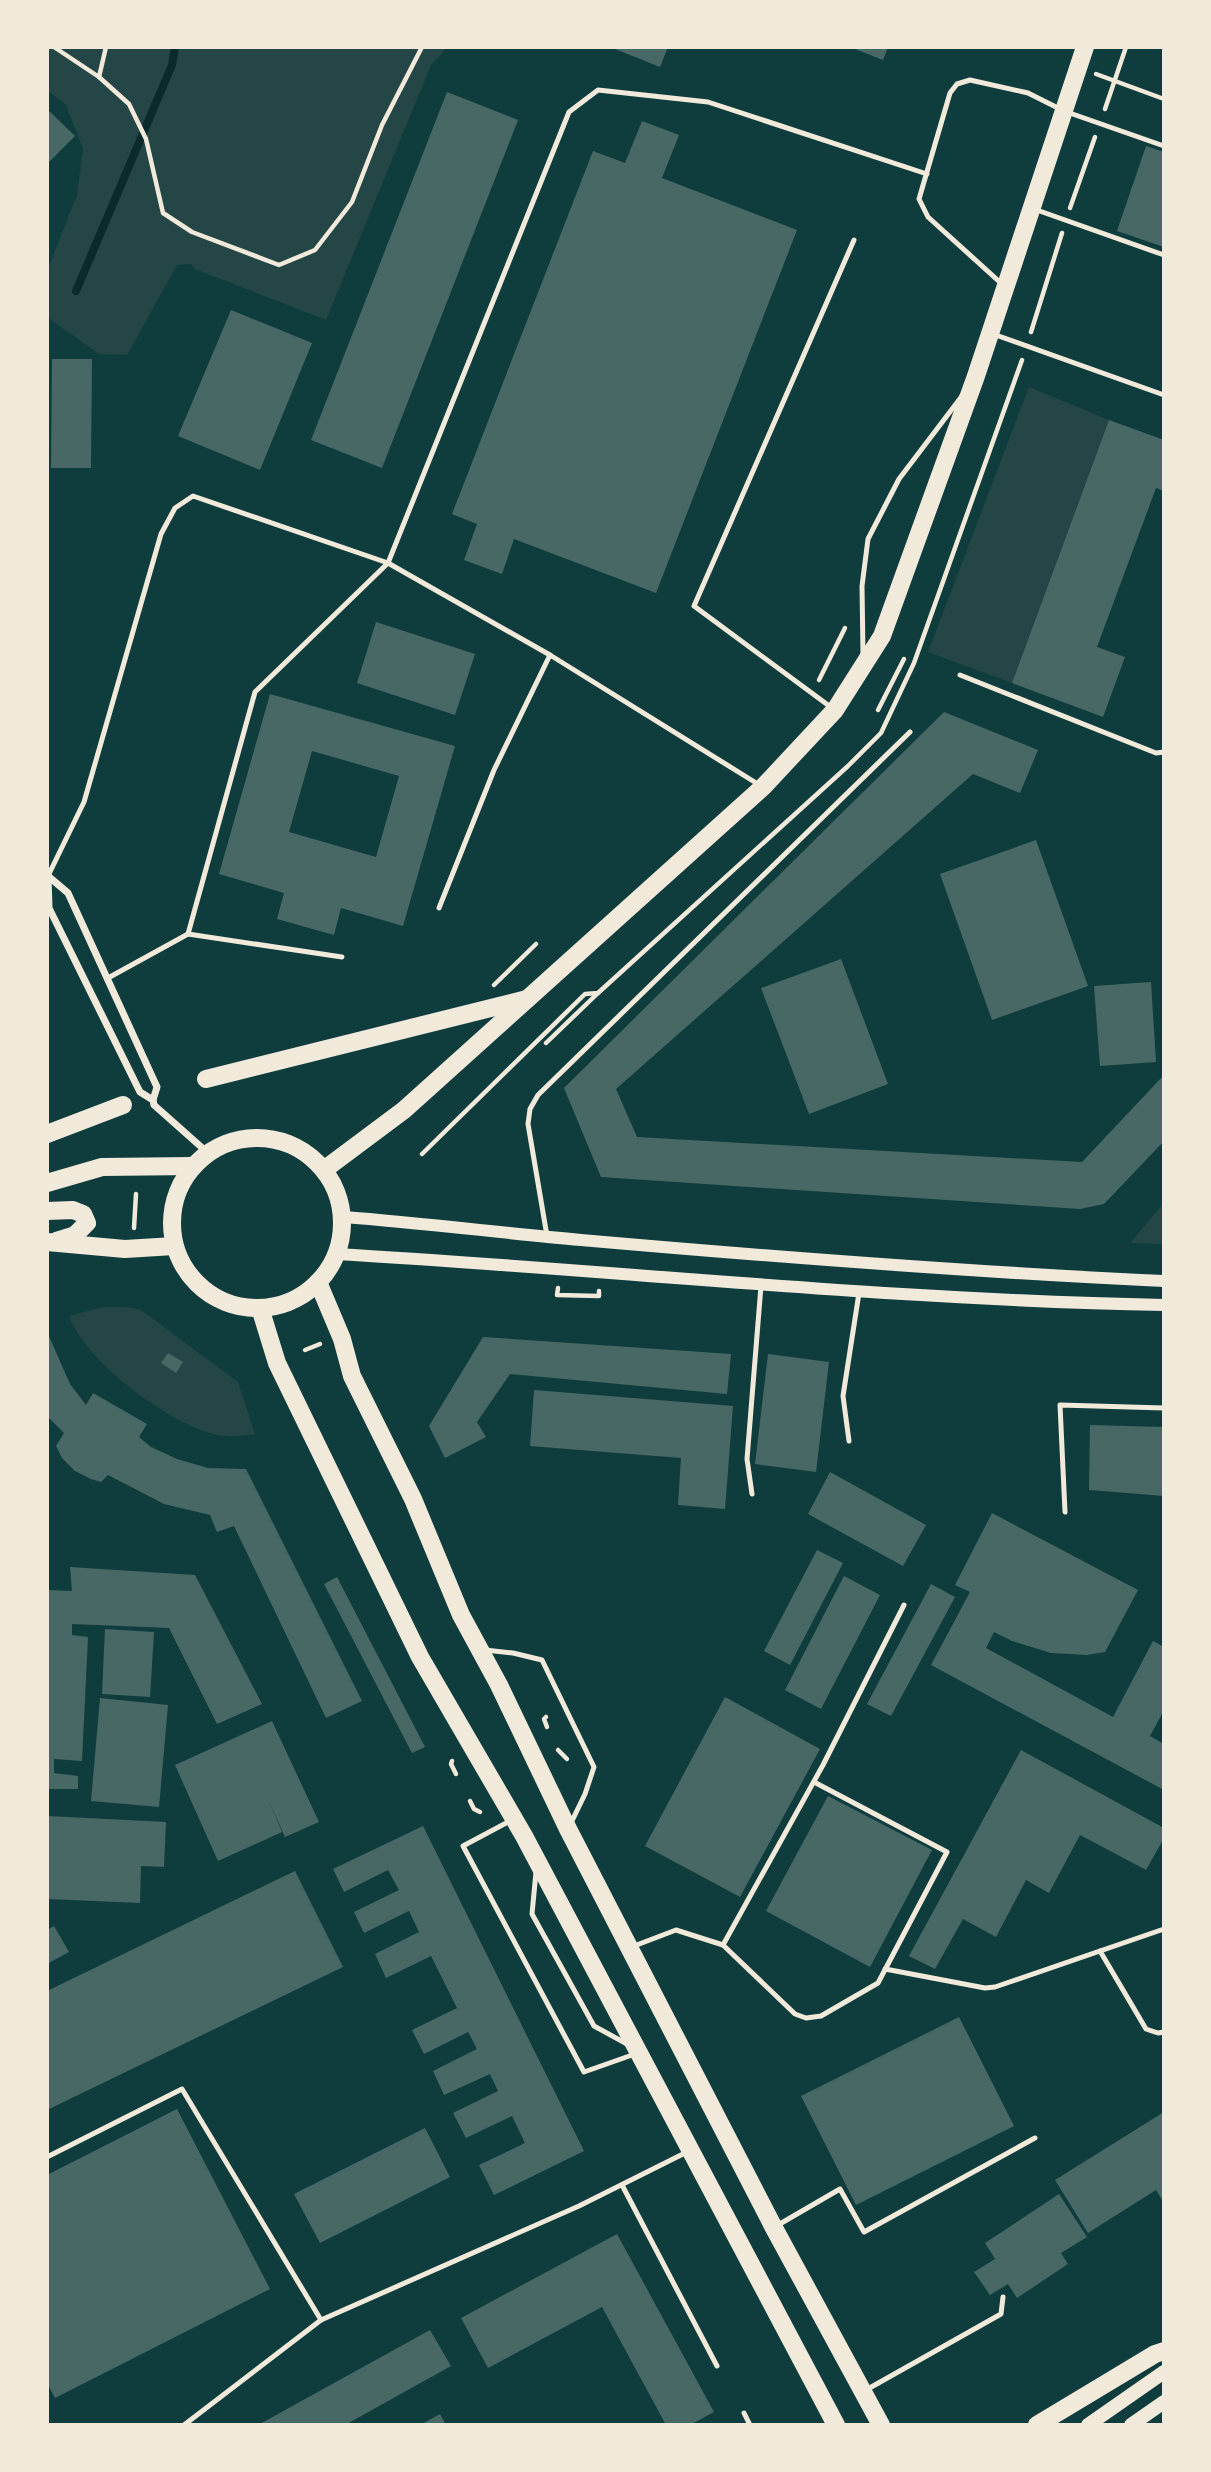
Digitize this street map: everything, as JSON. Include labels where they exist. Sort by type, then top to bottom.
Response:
[{"type":"main road","points":[[325,1169],[404,1110],[763,787],[835,710],[864,668],[882,636],[976,376],[1085,47]]},
{"type":"main road","points":[[206,1079],[530,998]]},
{"type":"main road","points":[[47,1134],[122,1105]]},
{"type":"main road","points":[[248,1137],[277,1139],[305,1151],[325,1169],[338,1193],[344,1217],[337,1254],[329,1271],[311,1290],[287,1304],[260,1308],[234,1305],[209,1294],[188,1273],[174,1246],[171,1217],[178,1188],[193,1166],[208,1153],[219,1145],[248,1137]]},
{"type":"main road","points":[[47,1183],[102,1167],[193,1166]]},
{"type":"main road","points":[[47,1211],[73,1210],[83,1213],[87,1223],[75,1235],[48,1242]]},
{"type":"main road","points":[[48,1242],[125,1250],[174,1246]]},
{"type":"main road","points":[[318,1282],[342,1339],[352,1376],[413,1499],[461,1615],[774,2228],[881,2425]]},
{"type":"main road","points":[[260,1308],[276,1363],[420,1657],[514,1819],[835,2425]]},
{"type":"main road","points":[[1037,2425],[1164,2351]]},
{"type":"main road","points":[[1088,2425],[1164,2372]]},
{"type":"main road","points":[[1131,2425],[1164,2402]]},
{"type":"street","points":[[48,875],[68,893],[108,978],[157,1087],[154,1105],[208,1153]]},
{"type":"street","points":[[48,875],[49,908],[140,1093],[153,1100]]},
{"type":"street","points":[[344,1217],[865,1264],[1164,1281]]},
{"type":"street","points":[[337,1254],[1083,1304],[1164,1305]]},
{"type":"lane","points":[[1005,287],[923,211],[919,199],[950,93],[957,84],[970,80],[1028,93],[1064,111],[1164,146]]},
{"type":"lane","points":[[188,934],[255,692],[388,563],[569,112],[598,90],[708,102],[927,174]]},
{"type":"lane","points":[[1031,208],[1164,255]]},
{"type":"lane","points":[[835,710],[694,606],[854,240]]},
{"type":"lane","points":[[990,333],[1164,395]]},
{"type":"lane","points":[[864,668],[862,586],[868,539],[899,479],[976,376]]},
{"type":"lane","points":[[48,875],[84,802],[161,534],[175,508],[193,496],[388,563],[550,655],[763,787]]},
{"type":"lane","points":[[439,908],[494,769],[550,655]]},
{"type":"lane","points":[[960,675],[1156,752],[1164,752]]},
{"type":"lane","points":[[547,1237],[528,1124],[530,1109],[538,1095],[910,732]]},
{"type":"lane","points":[[108,978],[188,934],[342,957]]},
{"type":"lane","points":[[752,1494],[747,1460],[761,1283]]},
{"type":"lane","points":[[849,1441],[843,1396],[860,1290]]},
{"type":"lane","points":[[1065,1512],[1060,1405],[1164,1408]]},
{"type":"lane","points":[[723,1945],[814,1782],[904,1605]]},
{"type":"lane","points":[[481,1650],[513,1653],[542,1660],[594,1766],[585,1794],[568,1829]]},
{"type":"lane","points":[[631,1947],[676,1930],[723,1945],[795,2014],[806,2018],[821,2016],[878,1983],[947,1852],[814,1782]]},
{"type":"lane","points":[[514,1819],[463,1846],[469,1858],[584,2072],[637,2051]]},
{"type":"lane","points":[[537,1862],[532,1914],[594,2026],[637,2051]]},
{"type":"lane","points":[[885,1969],[985,1988],[996,1987],[1164,1929]]},
{"type":"lane","points":[[1100,1951],[1146,2029],[1158,2034],[1164,2032]]},
{"type":"lane","points":[[47,2157],[182,2089],[321,2320]]},
{"type":"lane","points":[[774,2228],[841,2189],[864,2232],[1034,2138]]},
{"type":"lane","points":[[184,2425],[321,2320],[579,2206],[690,2150]]},
{"type":"lane","points":[[622,2185],[717,2366]]},
{"type":"lane","points":[[863,2392],[1001,2314],[1003,2297]]},
{"type":"lane","points":[[744,2413],[750,2425]]},
{"type":"path","points":[[54,47],[99,77],[130,104],[146,139],[163,213],[192,232],[279,265],[315,250],[352,202],[382,125],[422,47]]},
{"type":"path","points":[[99,77],[106,47]]},
{"type":"path","points":[[1078,67],[1164,99]]},
{"type":"path","points":[[819,680],[845,628]]},
{"type":"path","points":[[878,710],[904,659]]},
{"type":"path","points":[[546,1044],[881,733],[914,663]]},
{"type":"path","points":[[491,988],[536,944]]},
{"type":"path","points":[[422,1154],[585,994],[598,993]]},
{"type":"path","points":[[134,1228],[136,1194]]},
{"type":"path","points":[[557,1295],[599,1296]]},
{"type":"path","points":[[305,1350],[320,1344]]},
{"type":"path","points":[[546,1717],[544,1719],[547,1727]]},
{"type":"path","points":[[558,1750],[567,1759]]},
{"type":"path","points":[[452,1761],[451,1765],[456,1774]]},
{"type":"path","points":[[470,1801],[474,1809],[480,1812]]},
{"type":"shaded area","points":[[47,47],[448,47],[431,65],[326,320],[195,269],[191,264],[177,265],[127,355],[99,354],[47,317],[47,271],[77,195],[83,149],[66,105],[47,90]]},
{"type":"shaded area","points":[[1029,387],[1109,420],[1012,683],[928,652]]},
{"type":"shaded area","points":[[1164,1203],[1164,1244],[1130,1243]]},
{"type":"shaded area","points":[[103,1307],[141,1310],[238,1382],[255,1434],[225,1436],[207,1432],[168,1414],[127,1385],[91,1351],[69,1316]]},
{"type":"building","points":[[610,47],[668,47],[660,67]]},
{"type":"building","points":[[850,47],[888,47],[883,60]]},
{"type":"building","points":[[447,92],[518,120],[382,468],[311,440]]},
{"type":"building","points":[[47,109],[75,136],[47,164]]},
{"type":"building","points":[[642,121],[679,135],[662,178],[797,230],[656,593],[514,539],[502,574],[464,560],[477,524],[452,514],[593,151],[625,163]]},
{"type":"building","points":[[1146,146],[1164,152],[1164,247],[1117,231]]},
{"type":"building","points":[[231,310],[312,343],[260,470],[178,436]]},
{"type":"building","points":[[52,359],[92,359],[91,468],[51,468]]},
{"type":"building","points":[[1109,420],[1164,440],[1164,491],[1156,488],[1097,647],[1125,657],[1103,717],[1012,683]]},
{"type":"building","points":[[376,622],[475,654],[455,715],[357,683]]},
{"type":"building","points":[[270,694],[455,746],[403,926],[341,908],[334,935],[277,919],[284,893],[219,874]],"holes":[[[312,751],[399,776],[376,857],[289,832]]]},
{"type":"building","points":[[944,712],[1038,750],[1020,793],[973,774],[616,1089],[637,1137],[1082,1162],[1164,1075],[1164,1141],[1104,1204],[1080,1209],[601,1177],[564,1088]]},
{"type":"building","points":[[1036,840],[1088,986],[992,1020],[940,874]]},
{"type":"building","points":[[841,959],[888,1084],[809,1114],[761,988]]},
{"type":"building","points":[[1151,982],[1156,1062],[1100,1066],[1094,986]]},
{"type":"building","points":[[48,1334],[70,1384],[86,1405],[93,1393],[147,1424],[139,1437],[151,1447],[177,1459],[208,1468],[246,1469],[362,1701],[326,1718],[234,1526],[217,1532],[210,1515],[164,1504],[108,1475],[101,1482],[91,1479],[75,1471],[62,1458],[56,1446],[64,1433],[47,1416]]},
{"type":"building","points":[[483,1337],[731,1354],[727,1394],[510,1374],[477,1422],[486,1437],[445,1458],[429,1426]]},
{"type":"building","points":[[168,1353],[183,1362],[176,1373],[161,1363]]},
{"type":"building","points":[[768,1354],[829,1362],[816,1472],[755,1464]]},
{"type":"building","points":[[534,1390],[733,1406],[725,1509],[678,1505],[681,1458],[530,1446]]},
{"type":"building","points":[[1090,1425],[1164,1427],[1164,1496],[1089,1490]]},
{"type":"building","points":[[830,1472],[926,1525],[903,1566],[808,1514]]},
{"type":"building","points":[[992,1513],[1138,1590],[1105,1652],[1087,1655],[1051,1653],[1012,1641],[994,1632],[986,1648],[1113,1717],[1153,1641],[1164,1647],[1164,1710],[1150,1736],[1164,1744],[1164,1790],[931,1665],[970,1592],[955,1585]]},
{"type":"building","points":[[817,1550],[843,1563],[790,1665],[764,1651]]},
{"type":"building","points":[[70,1567],[195,1575],[262,1704],[217,1724],[169,1628],[72,1624],[72,1635],[88,1637],[82,1761],[54,1759],[54,1773],[78,1776],[78,1789],[47,1789],[47,1590],[72,1591]]},
{"type":"building","points":[[844,1576],[880,1595],[821,1709],[785,1690]]},
{"type":"building","points":[[337,1577],[425,1747],[412,1753],[324,1584]]},
{"type":"building","points":[[931,1584],[955,1597],[891,1716],[867,1704]]},
{"type":"building","points":[[105,1629],[154,1632],[150,1697],[102,1694]]},
{"type":"building","points":[[725,1697],[820,1749],[740,1897],[645,1846]]},
{"type":"building","points":[[100,1698],[168,1705],[159,1807],[91,1801]]},
{"type":"building","points":[[272,1721],[319,1822],[285,1837],[268,1799],[282,1832],[218,1861],[175,1765]]},
{"type":"building","points":[[1021,1750],[1164,1828],[1164,1838],[1146,1870],[1080,1835],[1049,1893],[1026,1880],[996,1937],[963,1919],[935,1969],[909,1956]]},
{"type":"building","points":[[828,1796],[932,1850],[870,1967],[766,1911]]},
{"type":"building","points":[[47,1816],[166,1822],[164,1867],[141,1866],[140,1903],[47,1899]]},
{"type":"building","points":[[423,1826],[584,2151],[494,2195],[479,2165],[525,2143],[512,2116],[466,2138],[453,2113],[498,2091],[490,2074],[444,2095],[433,2071],[477,2049],[468,2032],[424,2054],[412,2030],[457,2008],[431,1956],[386,1978],[375,1954],[419,1932],[409,1911],[364,1933],[354,1912],[399,1890],[388,1870],[344,1892],[333,1869]]},
{"type":"building","points":[[295,1871],[343,1967],[47,2110],[47,1991]]},
{"type":"building","points":[[54,1926],[69,1952],[47,1964],[47,1930]]},
{"type":"building","points":[[959,2017],[1014,2126],[856,2205],[801,2096]]},
{"type":"building","points":[[177,2109],[270,2289],[55,2398],[47,2383],[47,2175]]},
{"type":"building","points":[[1164,2112],[1164,2203],[1156,2190],[1088,2233],[1055,2180]]},
{"type":"building","points":[[425,2128],[450,2177],[320,2243],[294,2194]]},
{"type":"building","points":[[1059,2194],[1087,2237],[1061,2253],[1068,2264],[1017,2298],[1008,2284],[990,2295],[974,2272],[995,2259],[985,2243]]},
{"type":"building","points":[[617,2234],[714,2412],[690,2425],[666,2425],[602,2307],[488,2368],[461,2318]]},
{"type":"building","points":[[430,2330],[451,2366],[345,2425],[258,2425]]},
{"type":"building","points":[[440,2414],[446,2425],[420,2425]]},
{"type":"waterway","points":[[76,291],[172,65],[175,47]]}]
